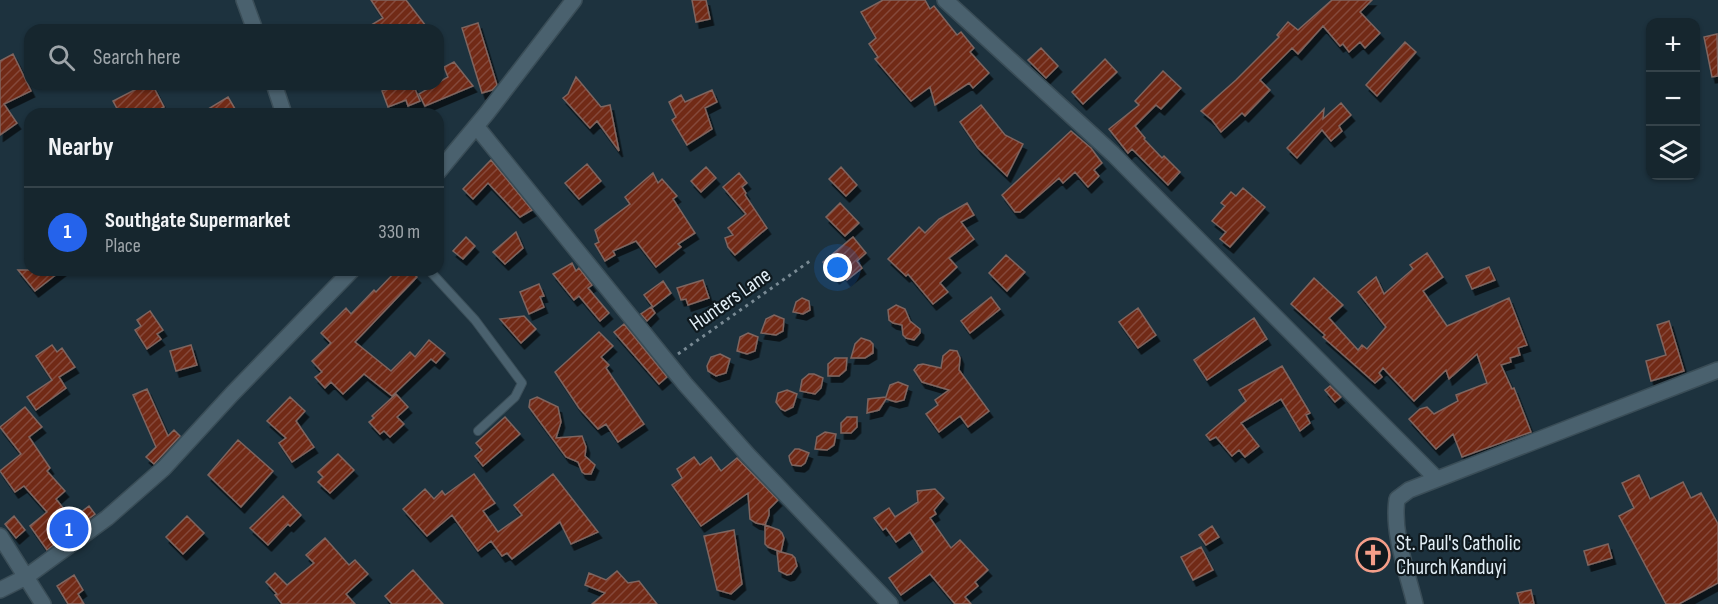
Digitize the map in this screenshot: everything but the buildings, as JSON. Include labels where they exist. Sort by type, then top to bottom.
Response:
[{"type":"street","points":[[244,0],[253,24]]},
{"type":"street","points":[[444,165],[574,0]]},
{"type":"street","points":[[945,0],[1113,154],[1436,478]]},
{"type":"street","points":[[276,90],[282,108]]},
{"type":"street","points":[[476,126],[667,362],[747,454],[890,604]]},
{"type":"street","points":[[0,590],[26,577],[107,518],[164,468],[341,276]]},
{"type":"street","points":[[1415,604],[1398,532],[1395,512],[1397,499],[1409,490],[1436,478],[1718,370]]},
{"type":"street","points":[[0,536],[43,604]]},
{"type":"lane","points":[[435,276],[475,320],[522,383],[515,397],[478,431]]},
{"type":"path","name":"Hunters Lane","points":[[667,362],[810,261]]},
{"type":"place","name":"Southgate Supermarket","points":[[69,529]]},
{"type":"place","name":"St. Paul's Catholic Church Kanduyi","points":[[1373,555]]}]
